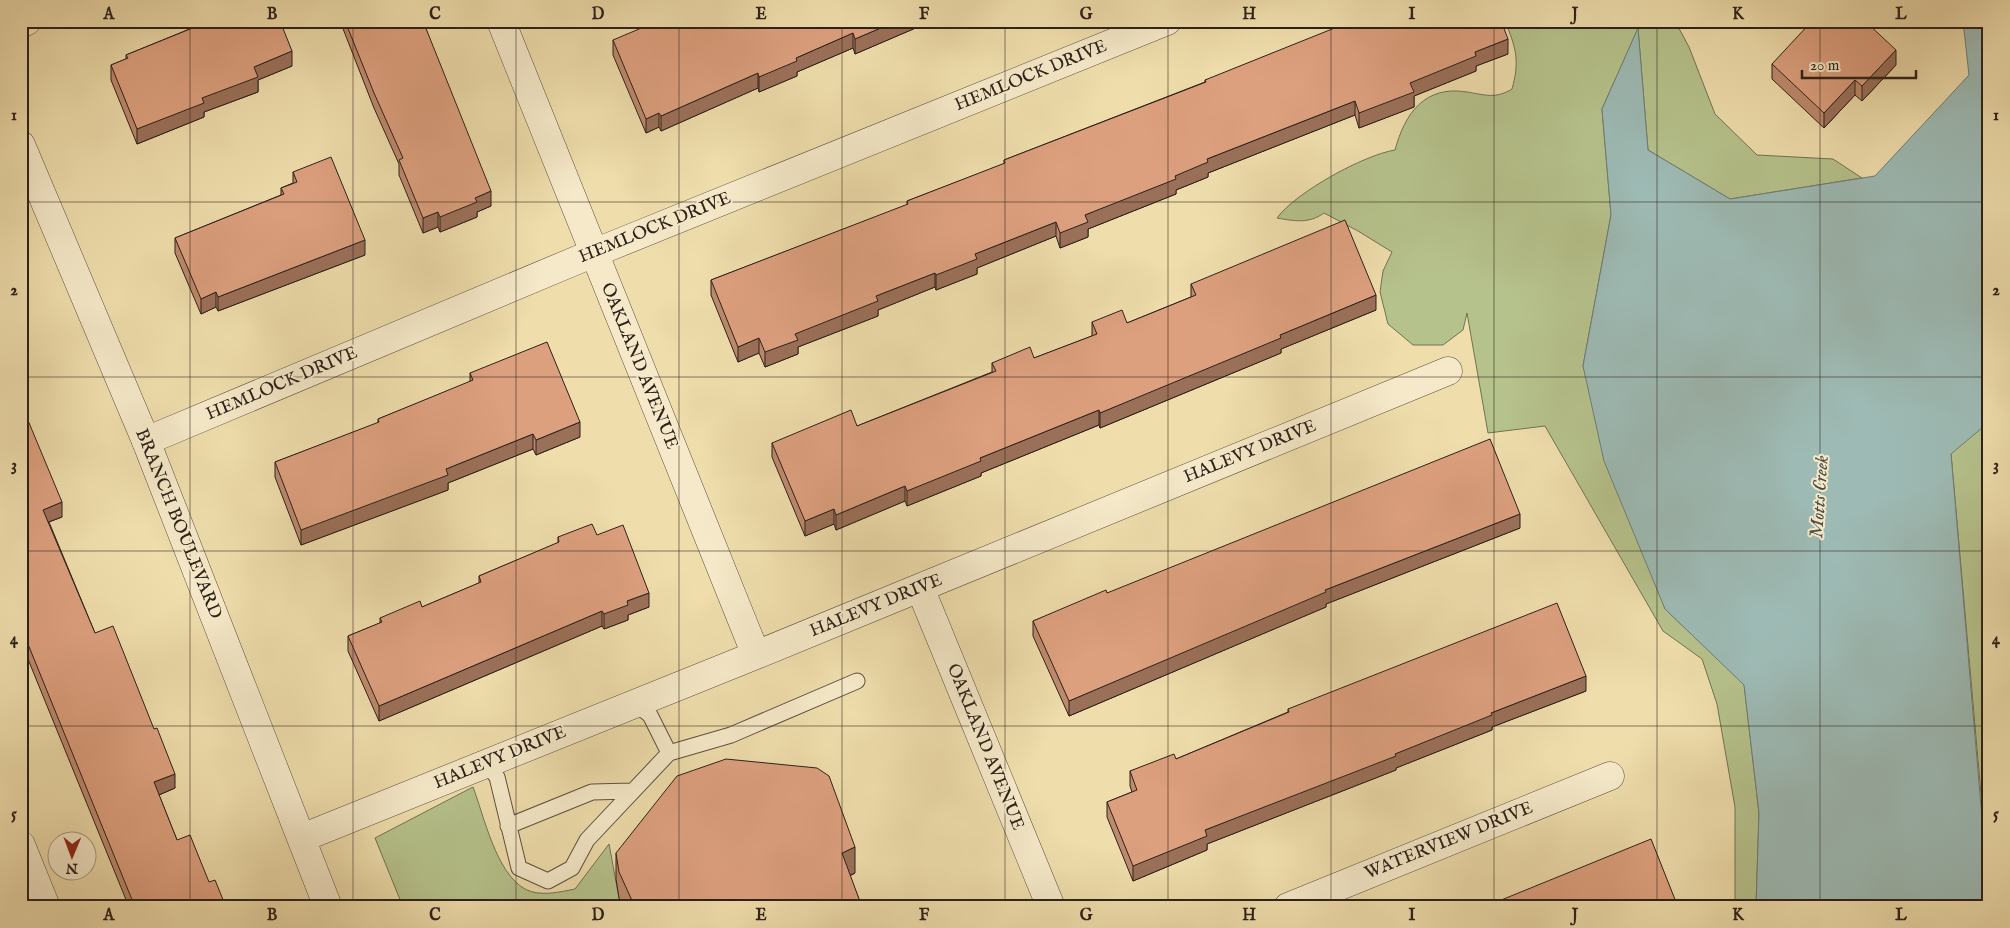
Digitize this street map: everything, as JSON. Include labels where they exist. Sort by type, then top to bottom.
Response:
[{"type":"street","points":[[21,24],[27,21]]},
{"type":"street","name":"OAKLAND AVENUE","points":[[501,21],[756,655]]},
{"type":"street","name":"HEMLOCK DRIVE","points":[[146,441],[594,253],[1167,21]]},
{"type":"street","name":"BRANCH BOULEVARD","points":[[21,145],[146,441],[328,907]]},
{"type":"street","name":"HALEVY DRIVE","points":[[302,838],[636,704],[1448,371]]},
{"type":"street","name":"OAKLAND AVENUE","points":[[920,588],[1051,907]]},
{"type":"street","name":"WATERVIEW DRIVE","points":[[1288,907],[1610,776]]},
{"type":"street","points":[[21,845],[46,907]]},
{"type":"lane","points":[[486,764],[497,777],[519,868],[548,881],[572,868],[587,840],[669,753],[731,735],[856,681]]},
{"type":"lane","points":[[636,704],[650,715],[669,753]]},
{"type":"lane","points":[[508,826],[592,792],[632,791]]},
{"type":"green space","points":[[1505,21],[1675,21],[1689,47],[1715,114],[1757,155],[1833,159],[1862,178],[1730,199],[1648,150],[1638,29],[1602,109],[1611,215],[1583,366],[1665,609],[1744,684],[1759,813],[1756,907],[1735,907],[1735,807],[1717,704],[1702,659],[1663,631],[1545,426],[1488,433],[1467,313],[1463,330],[1443,345],[1413,345],[1388,324],[1380,292],[1383,271],[1392,252],[1324,213],[1307,220],[1295,221],[1277,218],[1299,197],[1332,176],[1366,159],[1395,150],[1399,137],[1411,114],[1428,98],[1439,93],[1452,91],[1495,95],[1512,89],[1516,70],[1516,54]]},
{"type":"green space","points":[[1989,422],[1989,885],[1951,453]]},
{"type":"green space","points":[[473,787],[492,843],[499,857],[506,870],[525,889],[537,893],[550,893],[575,889],[609,844],[619,898],[623,907],[403,907],[375,838]]},
{"type":"water","name":"Motts Creek","points":[[1963,21],[1989,21],[1989,422],[1951,454],[1989,900],[1985,907],[1756,907],[1759,813],[1744,685],[1665,609],[1604,461],[1583,366],[1611,215],[1602,109],[1638,28],[1648,150],[1730,199],[1875,176],[1969,75]]},
{"type":"building","points":[[193,21],[280,21],[292,51],[254,67],[258,77],[202,98],[204,103],[137,129],[111,65],[128,58],[126,55],[195,27]]},
{"type":"building","points":[[345,21],[423,21],[491,191],[475,198],[477,202],[440,217],[438,212],[423,218],[399,160],[403,158]]},
{"type":"building","points":[[658,21],[897,21],[855,39],[853,33],[796,58],[797,61],[759,77],[758,73],[661,116],[659,113],[646,119],[613,40]]},
{"type":"building","points":[[1352,21],[1501,21],[1508,39],[1475,52],[1476,56],[1410,83],[1414,92],[1359,113],[1355,101],[1207,159],[1208,162],[1175,176],[1176,179],[1085,215],[1088,222],[1060,233],[1056,222],[975,254],[977,259],[876,296],[878,301],[795,334],[798,340],[765,352],[759,338],[738,347],[711,280],[908,204],[907,201],[1005,163],[1004,160],[1206,82],[1205,80]]},
{"type":"building","points":[[1812,21],[1865,21],[1896,50],[1862,86],[1855,80],[1824,113],[1772,64]]},
{"type":"building","points":[[331,157],[365,240],[218,297],[216,292],[201,299],[175,238],[284,194],[281,188],[297,182],[293,172]]},
{"type":"building","points":[[1345,220],[1376,295],[1280,335],[1281,338],[1100,413],[1099,410],[980,458],[981,461],[907,491],[905,486],[836,515],[834,509],[805,521],[772,443],[851,410],[857,426],[996,371],[992,363],[1030,347],[1034,358],[1097,334],[1092,322],[1122,310],[1127,323],[1196,295],[1191,284]]},
{"type":"building","points":[[547,342],[580,422],[536,440],[533,434],[446,469],[448,475],[301,530],[275,462],[379,422],[378,419],[473,380],[470,373]]},
{"type":"building","points":[[27,418],[62,502],[43,510],[95,633],[113,626],[154,729],[157,728],[175,774],[154,782],[177,840],[190,835],[209,882],[215,880],[226,907],[135,907],[21,627],[21,421]]},
{"type":"building","points":[[1490,439],[1520,514],[1325,590],[1326,592],[1069,701],[1033,621],[1106,590],[1107,593]]},
{"type":"building","points":[[592,524],[597,535],[623,525],[649,593],[627,601],[628,605],[604,614],[602,611],[379,706],[348,636],[382,622],[380,618],[420,601],[422,607],[481,582],[479,576],[559,542],[558,537]]},
{"type":"building","points":[[1557,603],[1586,676],[1491,713],[1492,715],[1395,754],[1396,756],[1205,830],[1207,836],[1133,866],[1107,802],[1137,790],[1130,771],[1174,754],[1176,759],[1289,712],[1288,709]]},
{"type":"building","points":[[726,759],[817,768],[829,776],[855,847],[842,853],[862,907],[635,907],[619,872],[616,853],[677,776]]},
{"type":"building","points":[[1651,839],[1678,907],[1484,907]]}]
